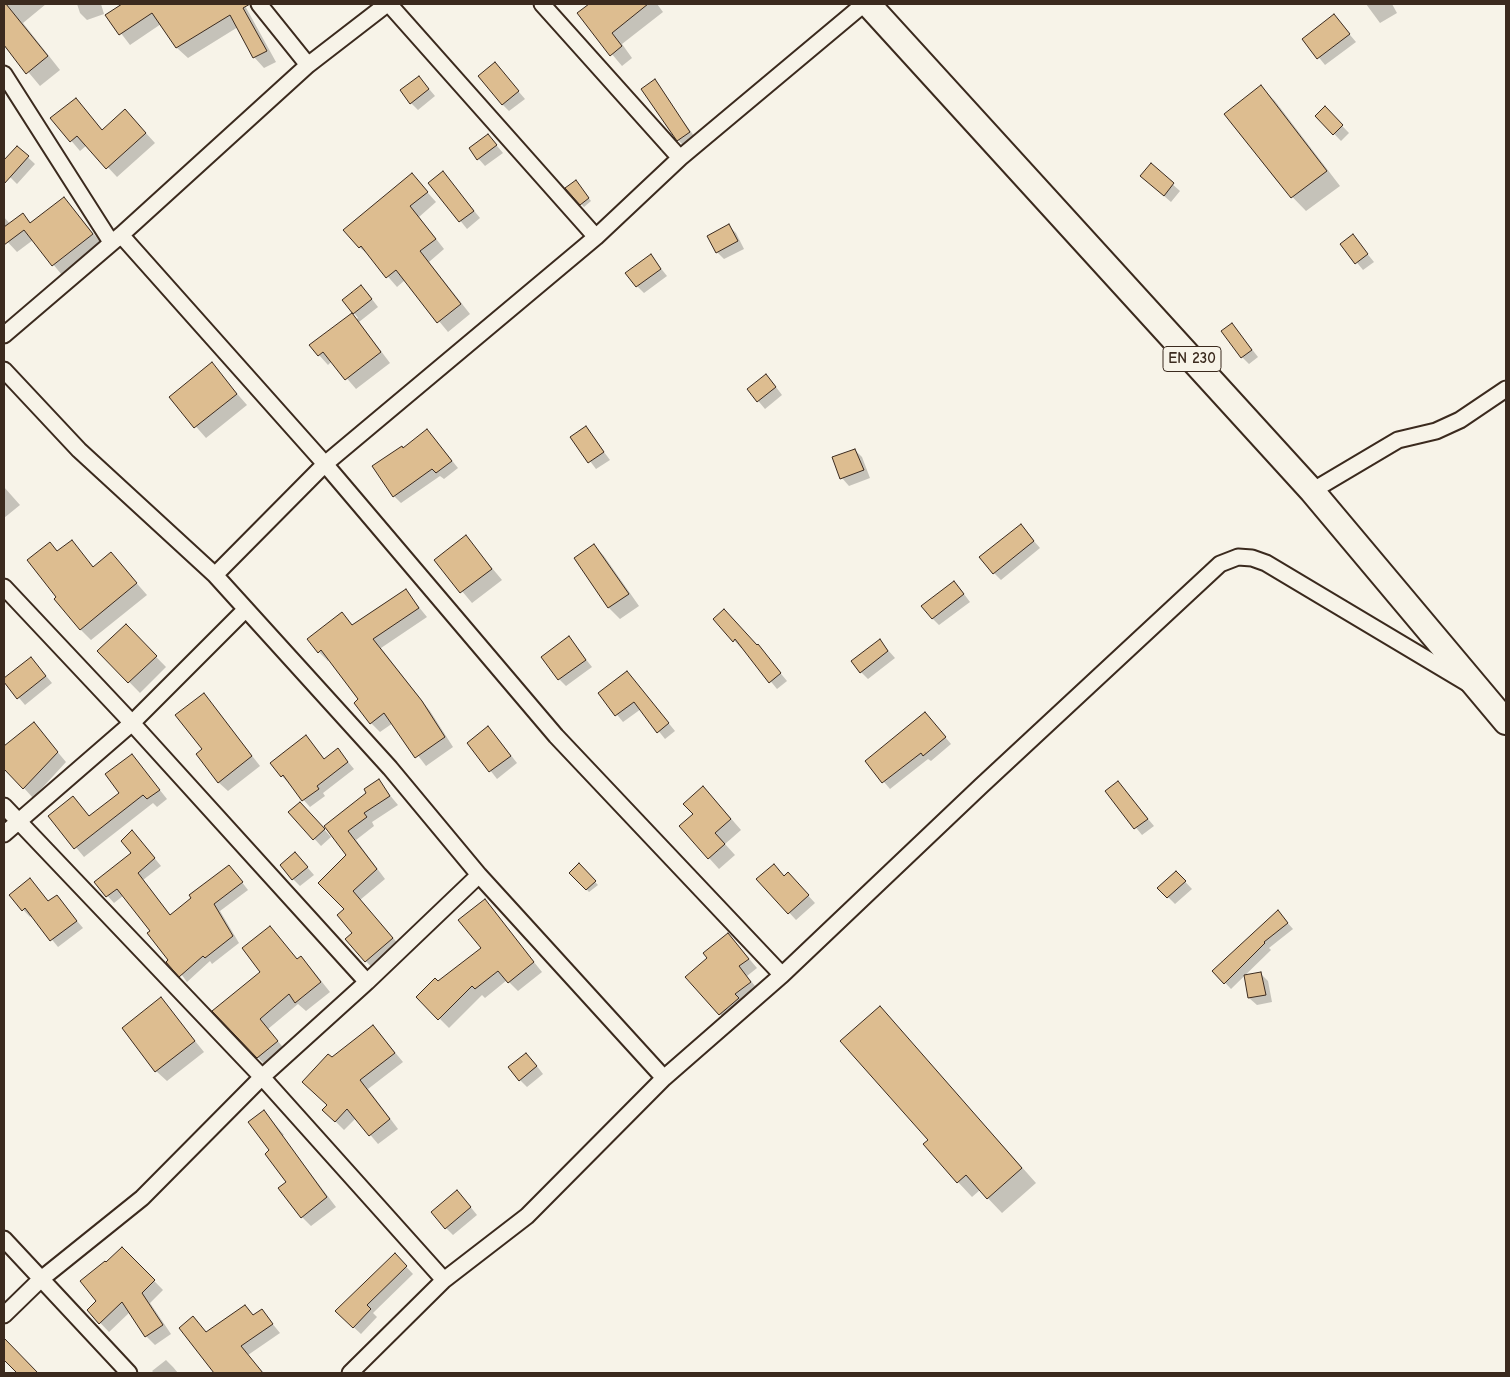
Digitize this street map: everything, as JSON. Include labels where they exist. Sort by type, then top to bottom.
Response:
[{"type":"main road","name":"EN 230","points":[[868,4],[1312,491],[1506,722]]},
{"type":"street","points":[[259,4],[308,66]]},
{"type":"street","points":[[4,335],[116,239],[308,66],[388,4],[596,236]]},
{"type":"street","points":[[542,4],[680,158]]},
{"type":"street","points":[[215,575],[325,464],[596,236],[680,158],[864,4]]},
{"type":"street","points":[[4,74],[116,239],[325,464],[556,736],[782,975]]},
{"type":"street","points":[[4,370],[79,450],[215,575],[390,768],[479,875],[664,1078]]},
{"type":"street","points":[[1312,491],[1398,440],[1436,431],[1460,420],[1506,389]]},
{"type":"street","points":[[350,1373],[444,1280],[527,1216],[664,1078],[782,975],[981,786],[1220,564],[1238,557],[1266,562],[1477,689]]},
{"type":"street","points":[[4,587],[132,722],[367,982]]},
{"type":"street","points":[[4,834],[132,722],[246,609]]},
{"type":"street","points":[[4,806],[18,823],[262,1077],[444,1280]]},
{"type":"street","points":[[4,1315],[40,1280],[142,1198],[262,1077],[367,982],[479,875]]},
{"type":"street","points":[[4,1239],[40,1280],[129,1373]]},
{"type":"building","points":[[4,4],[6,4],[48,56],[26,74],[4,45]]},
{"type":"building","points":[[122,4],[250,4],[243,8],[267,51],[253,58],[230,15],[176,48],[152,13],[119,35],[105,15]]},
{"type":"building","points":[[589,4],[648,4],[612,33],[622,46],[610,56],[577,13]]},
{"type":"building","points":[[1334,14],[1350,34],[1317,59],[1302,39]]},
{"type":"building","points":[[495,62],[519,91],[502,105],[478,76]]},
{"type":"building","points":[[419,76],[429,89],[410,104],[400,90]]},
{"type":"building","points":[[655,79],[690,132],[677,141],[641,89]]},
{"type":"building","points":[[1261,85],[1327,171],[1291,198],[1224,114]]},
{"type":"building","points":[[76,98],[102,130],[125,109],[146,133],[106,169],[77,136],[70,142],[50,118]]},
{"type":"building","points":[[1325,106],[1343,125],[1333,135],[1315,116]]},
{"type":"building","points":[[488,134],[497,145],[477,160],[469,148]]},
{"type":"building","points":[[17,146],[29,156],[4,184],[4,160]]},
{"type":"building","points":[[1151,163],[1174,183],[1164,196],[1140,176]]},
{"type":"building","points":[[443,171],[474,211],[459,222],[428,183]]},
{"type":"building","points":[[412,173],[428,192],[410,206],[436,239],[420,251],[461,304],[437,323],[396,270],[386,278],[361,246],[359,248],[343,230]]},
{"type":"building","points":[[576,180],[589,198],[580,205],[565,188]]},
{"type":"building","points":[[64,197],[93,234],[52,266],[24,230],[4,245],[4,227],[23,213],[30,223]]},
{"type":"building","points":[[729,224],[738,241],[716,253],[707,236]]},
{"type":"building","points":[[1353,234],[1368,254],[1355,264],[1340,244]]},
{"type":"building","points":[[651,254],[661,269],[636,287],[625,273]]},
{"type":"building","points":[[361,285],[372,299],[353,314],[342,300]]},
{"type":"building","points":[[352,313],[381,352],[345,380],[323,352],[318,356],[309,345]]},
{"type":"building","points":[[1232,323],[1252,350],[1241,358],[1221,331]]},
{"type":"building","points":[[212,362],[237,394],[194,428],[169,397]]},
{"type":"building","points":[[766,374],[776,387],[757,402],[747,389]]},
{"type":"building","points":[[586,426],[604,452],[588,463],[570,437]]},
{"type":"building","points":[[427,429],[452,461],[436,473],[432,469],[393,497],[372,466],[402,446],[403,448]]},
{"type":"building","points":[[855,449],[864,470],[840,479],[832,457]]},
{"type":"building","points":[[1021,524],[1034,541],[993,574],[979,557]]},
{"type":"building","points":[[466,535],[492,569],[460,593],[434,560]]},
{"type":"building","points":[[72,540],[93,567],[111,552],[137,583],[80,630],[54,599],[56,597],[27,560],[50,542],[57,551]]},
{"type":"building","points":[[594,544],[629,594],[608,608],[574,558]]},
{"type":"building","points":[[954,581],[964,594],[932,619],[921,606]]},
{"type":"building","points":[[406,589],[419,608],[373,639],[422,701],[445,737],[415,758],[384,713],[370,724],[354,703],[358,699],[321,650],[318,653],[307,639],[342,612],[352,625]]},
{"type":"building","points":[[724,609],[758,644],[781,673],[769,683],[735,639],[733,642],[713,619]]},
{"type":"building","points":[[126,624],[157,656],[128,683],[97,651]]},
{"type":"building","points":[[569,636],[586,660],[558,680],[541,657]]},
{"type":"building","points":[[880,639],[888,651],[860,673],[851,661]]},
{"type":"building","points":[[31,657],[46,676],[17,699],[4,682],[4,678]]},
{"type":"building","points":[[627,671],[669,723],[657,733],[634,702],[615,716],[598,693]]},
{"type":"building","points":[[204,693],[252,756],[218,783],[196,754],[202,749],[175,715]]},
{"type":"building","points":[[925,712],[946,737],[923,756],[921,753],[882,783],[865,761]]},
{"type":"building","points":[[34,722],[58,752],[23,789],[4,769],[4,746]]},
{"type":"building","points":[[488,726],[511,756],[489,772],[467,743]]},
{"type":"building","points":[[306,735],[324,759],[338,748],[348,762],[317,786],[319,789],[302,801],[283,775],[281,777],[270,763]]},
{"type":"building","points":[[132,754],[160,790],[147,799],[143,795],[74,849],[48,816],[73,796],[89,816],[119,793],[105,774]]},
{"type":"building","points":[[379,779],[390,796],[364,813],[367,817],[348,831],[377,869],[353,891],[393,938],[365,962],[345,939],[352,933],[337,915],[344,909],[318,883],[346,855],[324,826],[366,793],[364,789]]},
{"type":"building","points":[[1118,781],[1148,819],[1134,829],[1105,791]]},
{"type":"building","points":[[703,786],[731,819],[715,833],[725,844],[708,859],[679,826],[693,814],[683,804]]},
{"type":"building","points":[[300,802],[325,829],[313,840],[288,812]]},
{"type":"building","points":[[132,830],[155,858],[138,873],[170,915],[191,898],[189,895],[229,865],[243,882],[214,904],[233,936],[205,958],[203,956],[179,977],[166,962],[168,960],[147,933],[150,931],[117,889],[106,897],[94,882],[131,853],[121,841]]},
{"type":"building","points":[[295,852],[308,867],[292,880],[280,865]]},
{"type":"building","points":[[579,863],[596,881],[586,890],[569,873]]},
{"type":"building","points":[[774,864],[784,876],[788,872],[809,895],[788,914],[756,879]]},
{"type":"building","points":[[1176,871],[1186,881],[1167,898],[1157,888]]},
{"type":"building","points":[[30,878],[48,901],[57,895],[77,921],[50,941],[25,908],[22,911],[9,895]]},
{"type":"building","points":[[485,899],[534,962],[508,983],[498,971],[475,989],[472,986],[438,1020],[416,997],[435,978],[438,981],[481,948],[458,920]]},
{"type":"building","points":[[1278,910],[1288,923],[1264,942],[1224,984],[1212,971]]},
{"type":"building","points":[[270,926],[297,959],[301,956],[321,982],[295,1003],[289,994],[260,1019],[278,1041],[257,1058],[212,1011],[260,972],[242,948]]},
{"type":"building","points":[[728,933],[749,959],[739,966],[751,982],[735,994],[739,998],[719,1015],[685,977],[707,958],[703,953]]},
{"type":"building","points":[[1261,972],[1266,995],[1248,998],[1244,975]]},
{"type":"building","points":[[161,997],[195,1041],[155,1072],[122,1028]]},
{"type":"building","points":[[880,1006],[1022,1168],[987,1199],[966,1175],[957,1183],[923,1144],[928,1140],[840,1041]]},
{"type":"building","points":[[373,1025],[395,1053],[360,1080],[390,1119],[369,1136],[347,1109],[335,1122],[322,1110],[327,1105],[302,1082],[328,1054],[332,1057]]},
{"type":"building","points":[[526,1053],[537,1066],[519,1081],[508,1067]]},
{"type":"building","points":[[264,1110],[327,1197],[301,1218],[278,1188],[286,1182],[265,1154],[269,1150],[248,1122]]},
{"type":"building","points":[[457,1190],[471,1207],[445,1229],[431,1212]]},
{"type":"building","points":[[122,1247],[155,1280],[142,1293],[163,1325],[145,1337],[122,1302],[99,1324],[87,1310],[96,1301],[80,1281],[106,1262]]},
{"type":"building","points":[[395,1253],[407,1266],[367,1305],[371,1309],[353,1328],[335,1311]]},
{"type":"building","points":[[245,1305],[253,1315],[262,1309],[273,1324],[241,1346],[263,1373],[214,1373],[179,1328],[193,1316],[206,1332]]},
{"type":"building","points":[[4,1338],[38,1373],[17,1373],[4,1360]]}]
